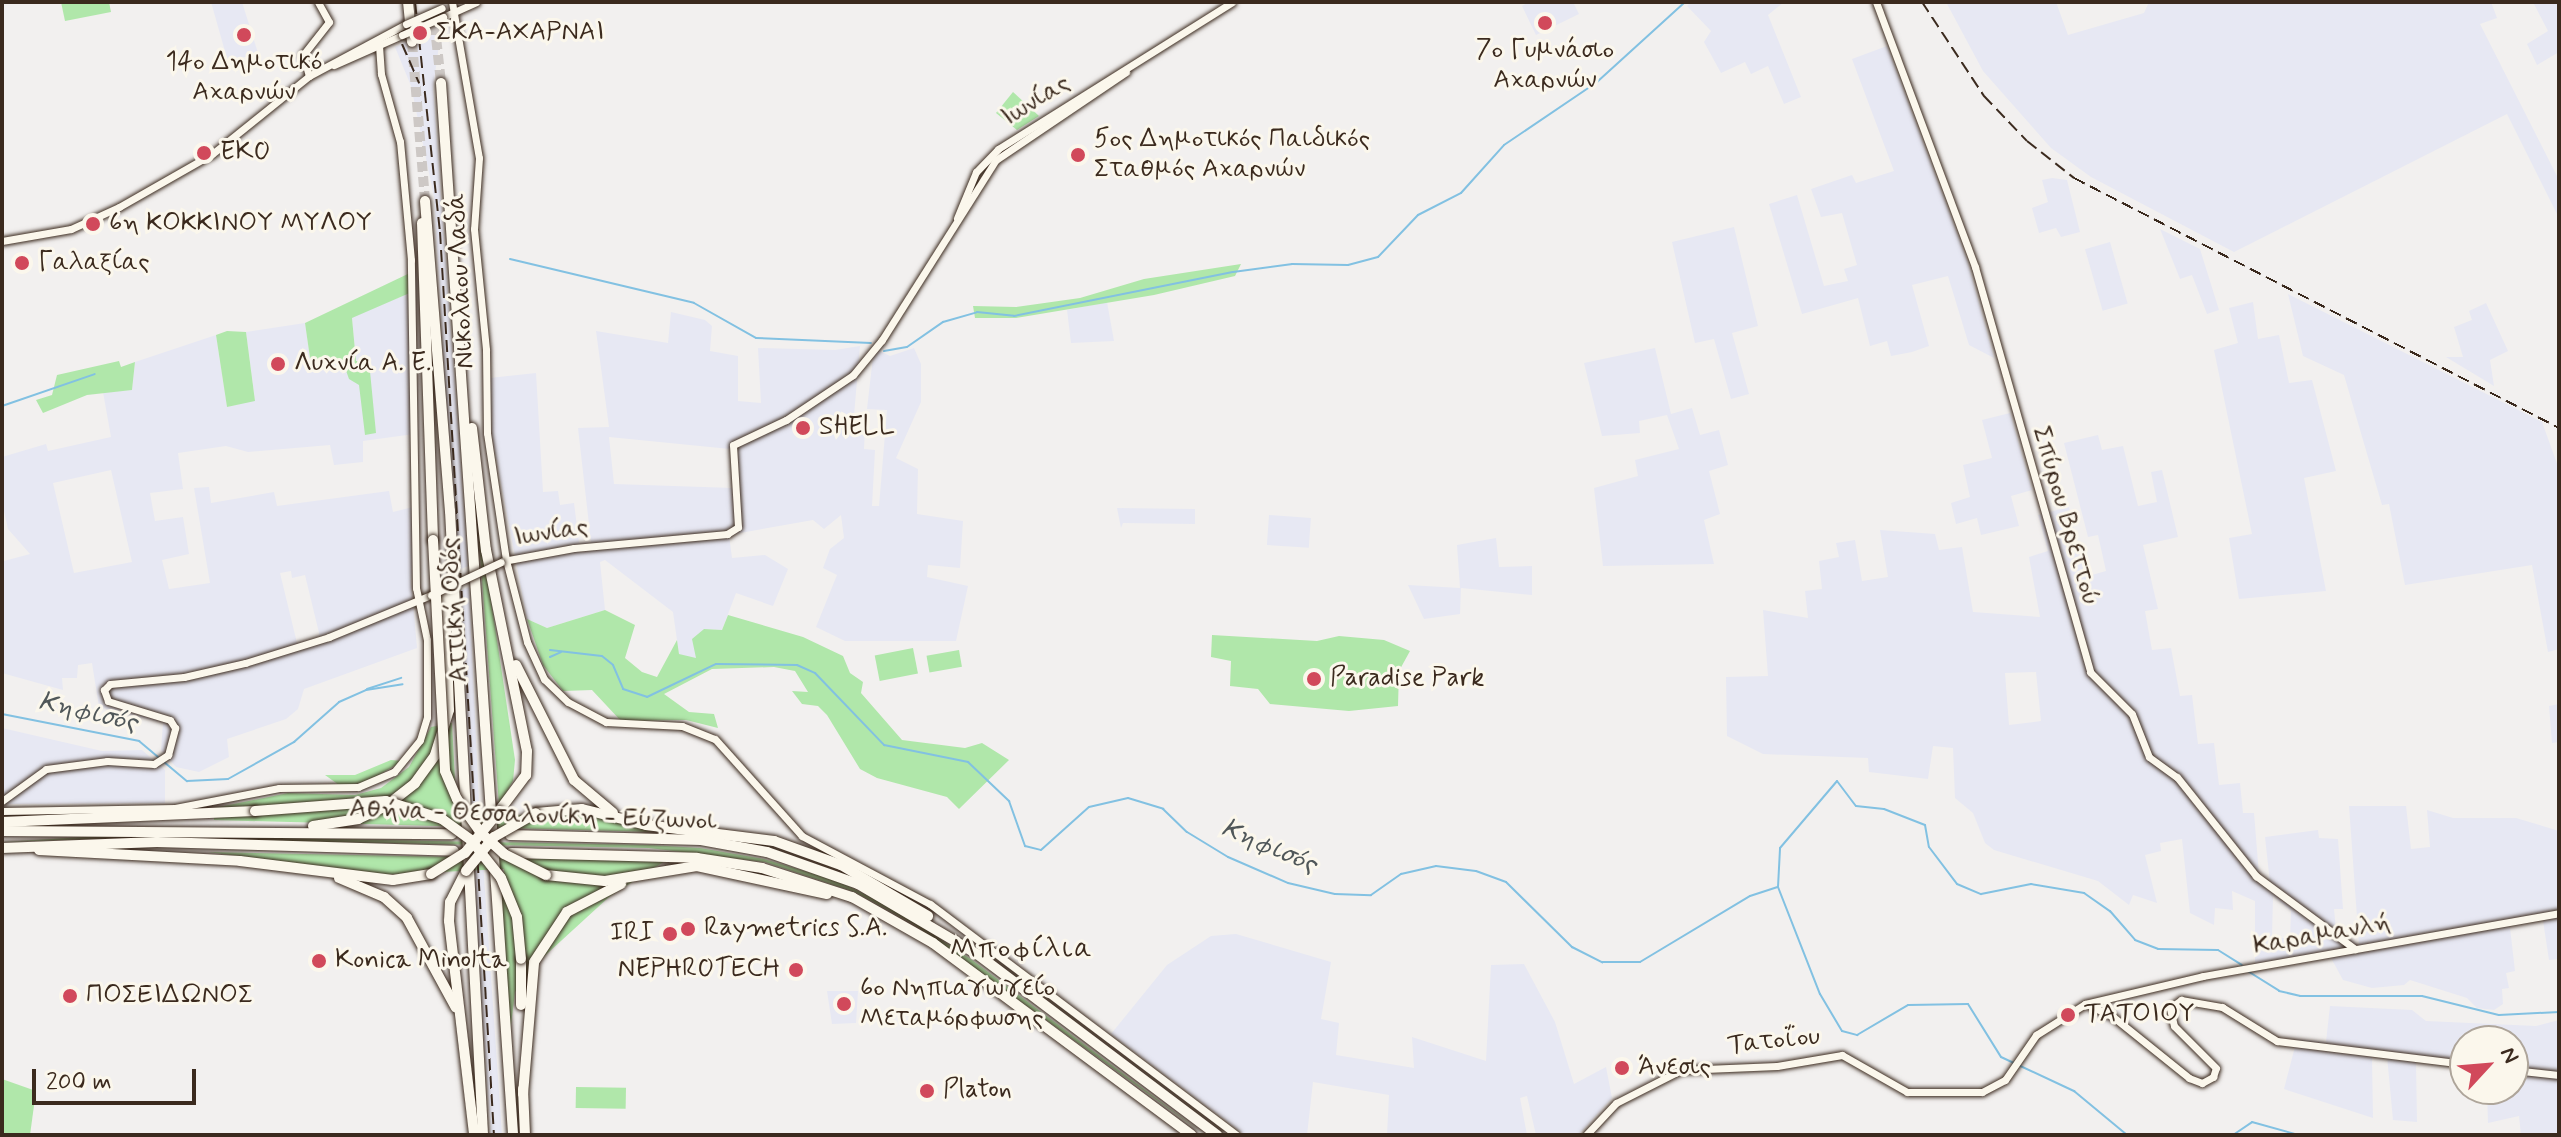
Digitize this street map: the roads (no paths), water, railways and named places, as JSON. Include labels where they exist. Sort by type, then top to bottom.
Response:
[{"type":"highway","points":[[408,2],[412,42]]},
{"type":"highway","name":"Αττική Οδός","points":[[441,83],[513,1135]]},
{"type":"highway","name":"Αττική Οδός","points":[[483,1135],[450,559],[425,201],[421,224],[445,771],[457,799],[481,833],[504,854],[546,875],[605,881],[675,868]]},
{"type":"highway","points":[[22,846],[393,880],[431,874],[465,853],[507,801],[528,767],[508,643],[486,550],[463,383]]},
{"type":"highway","points":[[243,831],[358,819],[403,795],[426,770],[449,710],[445,593],[450,559]]},
{"type":"highway","points":[[508,643],[526,692],[574,780],[621,818]]},
{"type":"highway","points":[[2,822],[255,811],[386,801],[451,824],[484,853],[506,888],[517,917],[521,959],[525,1135]]},
{"type":"highway","points":[[474,1135],[449,921],[455,889],[494,837],[536,813],[568,808],[751,836],[806,851],[889,890],[977,954]]},
{"type":"highway","name":"Αθήνα - Θεσσαλονίκη - Εύζωνοι","points":[[2,831],[243,831],[701,840],[767,852],[879,894],[977,954],[1219,1135]]},
{"type":"highway","name":"Αθήνα - Θεσσαλονίκη - Εύζωνοι","points":[[2,848],[157,842],[729,862],[813,882],[877,908],[933,943],[1192,1135]]},
{"type":"highway","points":[[523,1094],[530,978],[556,924],[603,891],[675,868],[741,873],[877,908]]},
{"type":"highway","points":[[322,872],[370,889],[399,910],[440,970],[462,1023]]},
{"type":"street","points":[[309,76],[303,55],[329,22],[318,2]]},
{"type":"street","points":[[324,68],[379,45],[438,9],[476,2]]},
{"type":"street","name":"Ιωνίας","points":[[2,801],[26,780],[57,766],[107,761],[154,764],[172,749],[170,720],[108,701],[106,687],[245,663],[319,641],[504,561],[574,548],[727,534],[741,517],[733,445],[839,386],[875,350],[957,218],[1003,154],[1232,2]]},
{"type":"street","name":"Σπύρου Βρεττού","points":[[1876,2],[1975,267],[2090,672],[2132,714],[2149,757],[2177,777],[2256,876],[2355,949]]},
{"type":"street","name":"Νικολάου Λαδά","points":[[454,5],[479,158],[474,229],[486,356],[486,425],[504,561],[531,654],[561,697],[614,724],[682,726],[706,734],[730,751],[802,836],[930,904],[1236,1135]]},
{"type":"street","points":[[2,241],[71,229],[119,207],[212,154],[309,76],[401,31]]},
{"type":"street","points":[[2,811],[175,808],[279,788],[351,788],[381,779],[410,756],[426,725],[427,640],[415,574],[411,260],[400,142],[381,74],[379,45]]},
{"type":"street","name":"Καραμανλή","points":[[2094,1001],[2261,966],[2559,913]]},
{"type":"street","points":[[2108,1011],[2116,995]]},
{"type":"street","points":[[2094,1001],[2202,1083],[2216,1068],[2210,1057],[2190,1047],[2170,1019],[2170,1008],[2181,1000],[2222,1007],[2277,1041],[2449,1062]]},
{"type":"street","name":"Τατοΐου","points":[[1586,1135],[1616,1103],[1681,1070],[1777,1066],[1842,1055],[1900,1090],[1929,1095],[1982,1092],[2012,1072],[2023,1051],[2041,1031],[2094,1001]]},
{"type":"street","points":[[2085,1004],[2116,1019]]},
{"type":"street","points":[[2529,1072],[2559,1075]]},
{"type":"waterway","points":[[884,351],[907,347],[943,322],[977,312],[1014,316],[1233,272],[1292,264],[1348,265],[1378,257],[1418,215],[1461,193],[1504,145],[1597,82],[1685,2]]},
{"type":"waterway","points":[[510,259],[694,303],[756,338],[871,343]]},
{"type":"waterway","points":[[2,406],[95,374]]},
{"type":"waterway","name":"Κηφισός","points":[[550,650],[602,656],[613,665],[623,689],[647,697],[716,664],[797,665],[815,673],[884,745],[968,762],[1009,801],[1025,846],[1041,850],[1089,807],[1128,798],[1163,809],[1187,832],[1228,857],[1288,883],[1335,894],[1371,895],[1401,874],[1436,866],[1476,871],[1506,882],[1572,947],[1602,962],[1640,962],[1750,896],[1778,887],[1820,994],[1842,1031],[1857,1035],[1908,1005],[1968,1004],[2001,1057],[2074,1091],[2127,1135]]},
{"type":"waterway","name":"Κηφισός","points":[[550,657],[561,652]]},
{"type":"waterway","name":"Κηφισός","points":[[367,689],[401,678]]},
{"type":"waterway","name":"Κηφισός","points":[[164,762],[187,781],[228,779],[294,742],[339,702],[366,690],[403,684]]},
{"type":"waterway","name":"Κηφισός","points":[[2,714],[139,741],[159,758]]},
{"type":"waterway","points":[[1778,887],[1780,848],[1837,781],[1856,806],[1884,809],[1925,825],[1929,847],[1957,884],[1981,894],[2031,884],[2084,893],[2110,911],[2135,940],[2158,949],[2218,950],[2242,965]]},
{"type":"waterway","points":[[2246,970],[2279,991],[2300,996],[2422,996],[2499,1015],[2559,1012]]},
{"type":"waterway","name":"Κηφισός","points":[[2233,1135],[2252,1122],[2299,1135]]},
{"type":"tunnel","points":[[433,10],[441,83]]},
{"type":"tunnel","points":[[412,42],[425,201]]},
{"type":"railway","points":[[415,2],[440,232],[494,1135]]},
{"type":"railway","points":[[1922,2],[1984,96],[2027,141],[2074,178],[2559,428]]},
{"type":"railway","points":[[402,44],[419,83]]},
{"type":"place","name":"7ο Γυμνάσιο Αχαρνών","points":[[1545,23]]},
{"type":"place","name":"ΣΚΑ-ΑΧΑΡΝΑΙ","points":[[420,33]]},
{"type":"place","name":"14ο Δημοτικό Αχαρνών","points":[[244,35]]},
{"type":"place","name":"EKO","points":[[204,153]]},
{"type":"place","name":"5ος Δημοτικός Παιδικός Σταθμός Αχαρνών","points":[[1078,155]]},
{"type":"place","name":"6η ΚΟΚΚΙΝΟΥ ΜΥΛΟΥ","points":[[93,224]]},
{"type":"place","name":"Γαλαξίας","points":[[22,263]]},
{"type":"place","name":"Λυχνία A. E.","points":[[278,364]]},
{"type":"place","name":"SHELL","points":[[803,428]]},
{"type":"place","name":"Paradise Park","points":[[1314,679]]},
{"type":"place","name":"Raymetrics S.A.","points":[[688,929]]},
{"type":"place","name":"IRI","points":[[670,934]]},
{"type":"place","name":"Konica Minolta","points":[[319,961]]},
{"type":"place","name":"NEPHROTECH","points":[[796,970]]},
{"type":"place","name":"ΠΟΣΕΙΔΩΝΟΣ","points":[[70,996]]},
{"type":"place","name":"6ο Νηπιαγωγείο Μεταμόρφωσης","points":[[844,1004]]},
{"type":"place","name":"ΤΑΤΟΙΟΥ","points":[[2068,1015]]},
{"type":"place","name":"Άνεσις","points":[[1622,1068]]},
{"type":"place","name":"Platon","points":[[927,1091]]},
{"type":"district","name":"Μποφίλια","points":[[1022,950]]}]
